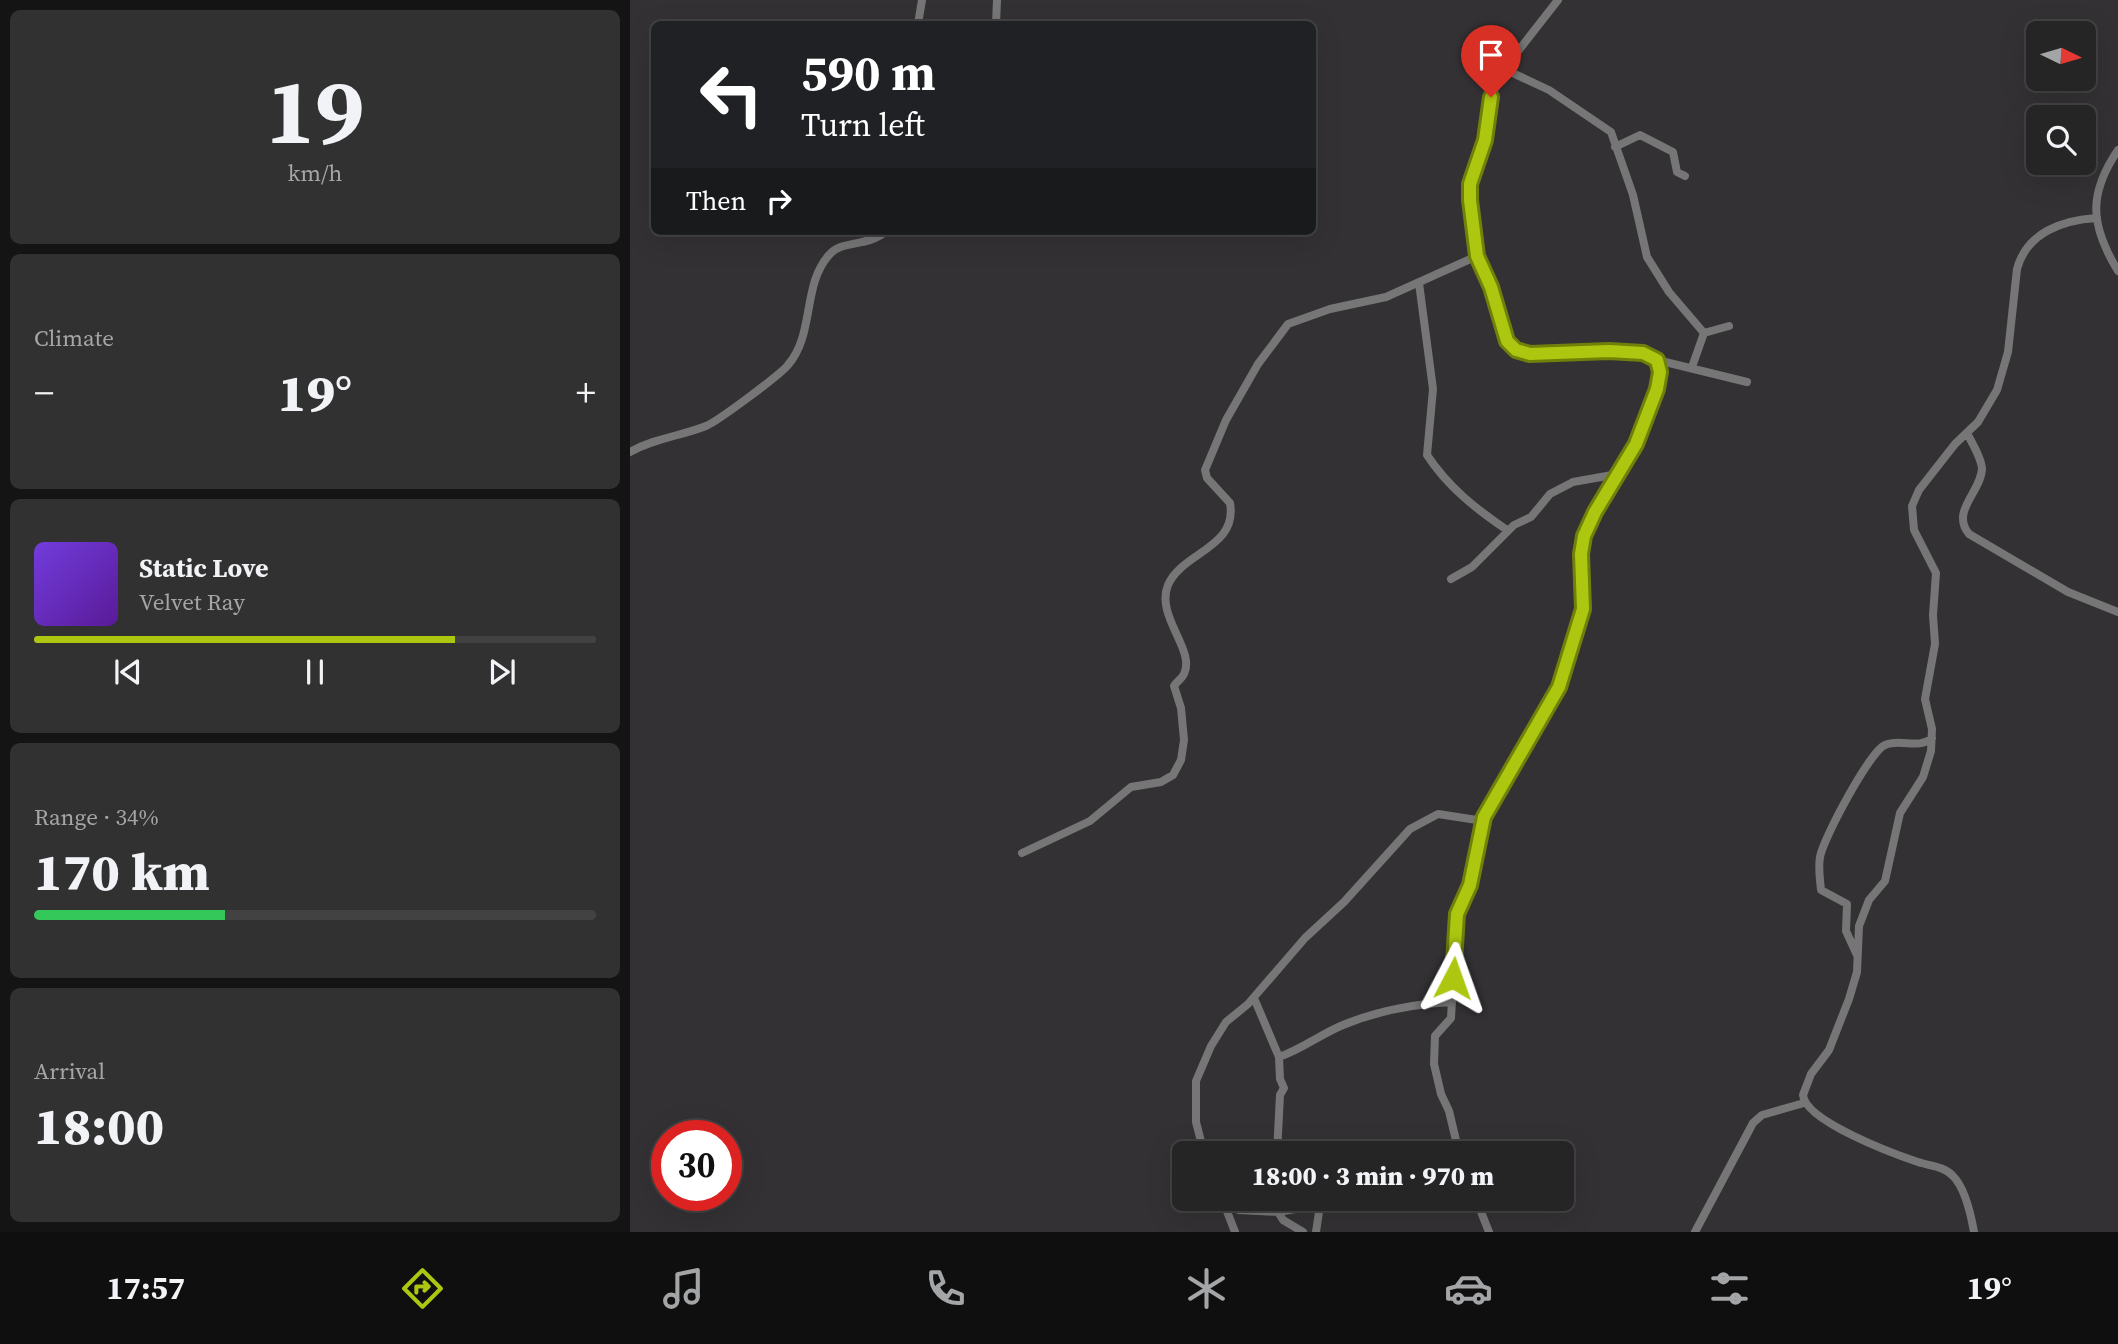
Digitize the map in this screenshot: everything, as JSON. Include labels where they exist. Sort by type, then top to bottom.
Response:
[{"type":"street","points":[[918,21],[922,0]]},
{"type":"street","points":[[996,21],[997,0]]},
{"type":"street","points":[[1558,0],[1504,69],[1491,97],[1485,140],[1470,184],[1477,256],[1491,287],[1507,341],[1516,350],[1540,354],[1581,351],[1634,352],[1747,382]]},
{"type":"street","points":[[1504,69],[1549,90],[1611,132],[1630,187],[1650,262],[1669,292],[1704,333]]},
{"type":"street","points":[[1615,147],[1629,138],[1644,137],[1671,149],[1677,172],[1685,176]]},
{"type":"street","points":[[2118,149],[2097,187],[2097,218],[2118,271]]},
{"type":"street","points":[[1804,1103],[1806,1084],[1829,1050],[1849,999],[1863,915],[1885,881],[1900,813],[1926,768],[1932,738],[1925,699],[1935,644],[1933,615],[1936,573],[1914,530],[1911,514],[1919,490],[1988,408],[2005,366],[2017,269],[2022,256],[2044,232],[2057,224],[2097,218]]},
{"type":"street","points":[[630,452],[664,437],[713,423],[779,374],[799,346],[815,282],[825,260],[837,248],[869,243],[881,235]]},
{"type":"street","points":[[1022,852],[1090,821],[1130,788],[1166,780],[1180,765],[1183,724],[1174,685],[1185,673],[1186,667],[1184,650],[1166,608],[1166,595],[1174,575],[1212,548],[1227,526],[1230,503],[1207,478],[1205,470],[1227,421],[1262,356],[1293,321],[1386,297],[1477,256]]},
{"type":"street","points":[[1419,283],[1433,389],[1427,455],[1480,513],[1507,530]]},
{"type":"street","points":[[1704,333],[1729,326]]},
{"type":"street","points":[[1692,367],[1704,333]]},
{"type":"street","points":[[1455,1141],[1434,1064],[1434,1039],[1451,1021],[1457,914],[1470,885],[1484,817],[1559,687],[1583,609],[1582,544],[1595,512],[1636,444],[1657,389],[1660,372],[1657,360]]},
{"type":"street","points":[[1967,433],[1982,466],[1964,513],[1964,525],[1969,534],[2039,576],[2087,601],[2118,612]]},
{"type":"street","points":[[1451,579],[1472,566],[1507,530],[1531,517],[1544,500],[1562,487],[1584,478],[1618,474]]},
{"type":"street","points":[[1858,956],[1846,932],[1847,904],[1821,890],[1819,872],[1824,844],[1851,792],[1881,747],[1896,742],[1922,744],[1932,738]]},
{"type":"street","points":[[1201,1141],[1196,1122],[1199,1071],[1222,1028],[1254,998],[1305,938],[1345,902],[1410,829],[1438,814],[1475,821],[1484,817]]},
{"type":"street","points":[[1254,998],[1279,1057],[1280,1079],[1284,1091],[1280,1095],[1278,1141]]},
{"type":"street","points":[[1279,1057],[1298,1051],[1339,1026],[1411,1004],[1451,1002]]},
{"type":"street","points":[[1700,1231],[1733,1155],[1753,1123],[1762,1115],[1804,1103]]},
{"type":"street","points":[[1804,1103],[1828,1123],[1918,1162],[1949,1172],[1960,1189],[1974,1232]]},
{"type":"street","points":[[1227,1211],[1235,1232]]},
{"type":"street","points":[[1258,1211],[1281,1211]]},
{"type":"street","points":[[1316,1232],[1319,1211]]},
{"type":"street","points":[[1481,1211],[1489,1232]]},
{"type":"street","points":[[1278,1212],[1283,1220],[1303,1232]]},
{"type":"route","points":[[1453,978],[1457,914],[1462,897],[1470,885],[1474,853],[1484,817],[1559,687],[1583,609],[1581,554],[1584,536],[1595,512],[1636,444],[1657,389],[1660,372],[1657,360],[1643,353],[1581,351],[1530,354],[1516,350],[1507,341],[1491,287],[1477,256],[1470,200],[1470,184],[1485,140],[1491,97]]}]
